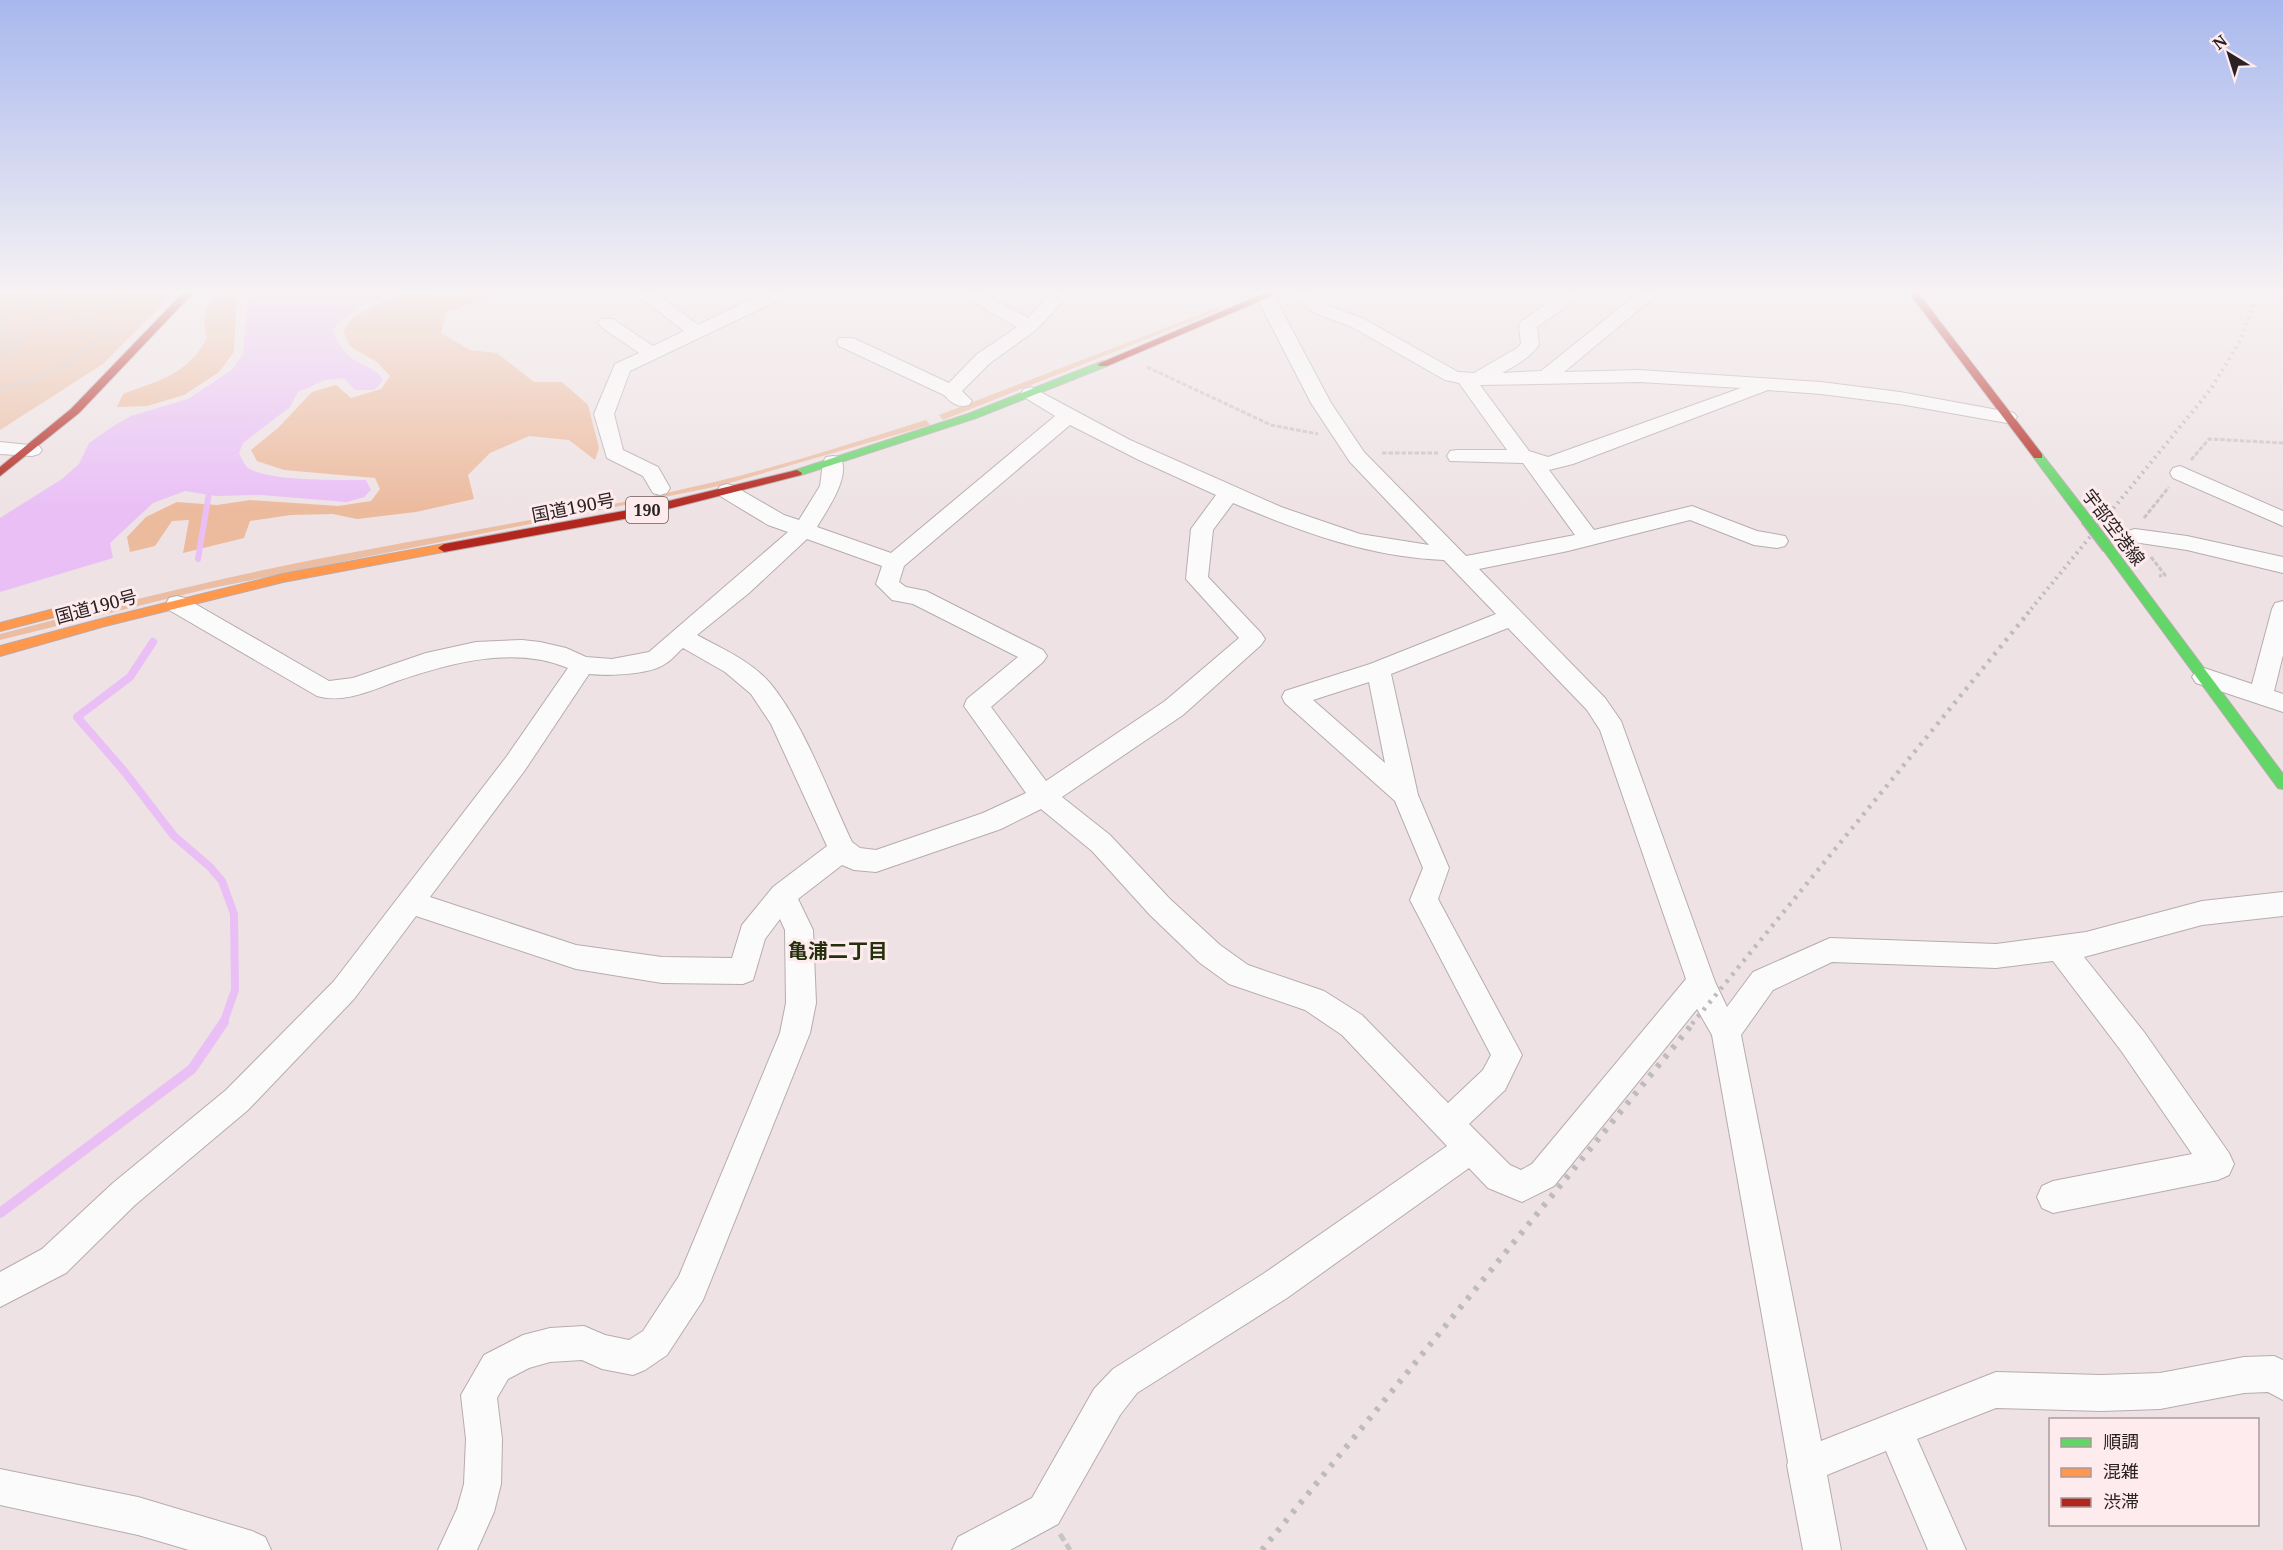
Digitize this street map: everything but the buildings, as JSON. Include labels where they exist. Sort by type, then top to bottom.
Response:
[{"type":"main road","points":[[0,473],[68,421],[120,366]]},
{"type":"main road","name":"国道190号","points":[[0,651],[283,578],[552,530],[727,491],[833,462],[972,416],[1095,366]]},
{"type":"main road","name":"宇部空港線","points":[[1969,366],[2108,548],[2283,784]]},
{"type":"main road","name":"国道190号","points":[[0,627],[86,604]]},
{"type":"street","points":[[626,366],[622,368],[604,414],[614,453],[651,472],[660,488]]},
{"type":"street","points":[[895,366],[959,398],[978,366]]},
{"type":"street","points":[[1303,366],[1321,403],[1350,447],[1454,559],[1596,704],[1612,728],[1701,982],[1709,1003],[1726,1032],[1773,1274],[1805,1465],[1822,1550]]},
{"type":"street","points":[[1435,366],[1452,376],[1472,379],[1546,377],[1617,379],[1639,376],[1821,388],[1900,398],[2007,417]]},
{"type":"street","points":[[1472,379],[1496,366]]},
{"type":"street","points":[[1546,377],[1559,366]]},
{"type":"street","points":[[1472,379],[1526,457],[1589,539]]},
{"type":"street","points":[[1456,456],[1526,457],[1548,464],[1770,385]]},
{"type":"street","points":[[1031,393],[1068,416],[1172,468],[1307,526],[1352,540],[1454,559],[1589,539],[1692,513],[1754,538],[1777,541]]},
{"type":"street","points":[[1068,416],[894,561],[887,584],[900,594],[918,597],[1035,656],[976,706],[1043,795],[1101,843],[1160,907],[1210,954],[1239,975],[1314,1000],[1352,1025],[1498,1177],[1522,1186],[1543,1175],[1701,982]]},
{"type":"street","points":[[0,448],[32,450]]},
{"type":"street","points":[[177,604],[326,690],[354,687],[426,662],[476,651],[522,649],[540,651],[558,654],[582,665],[612,668],[640,664],[656,659],[804,530],[830,486],[833,462]]},
{"type":"street","points":[[2181,473],[2283,519]]},
{"type":"street","points":[[727,491],[776,520],[894,561]]},
{"type":"street","points":[[681,636],[733,666],[760,688],[782,720],[842,850],[854,859],[876,861],[992,821],[1043,795],[1174,708],[1253,639],[1197,579],[1202,529],[1229,493]]},
{"type":"street","points":[[2135,536],[2187,543],[2283,565]]},
{"type":"street","points":[[2204,677],[2272,699],[2283,609]]},
{"type":"street","points":[[1405,795],[1294,697],[1378,670],[1512,617]]},
{"type":"street","points":[[0,1290],[54,1260],[124,1194],[237,1101],[344,990],[516,763],[582,665]]},
{"type":"street","points":[[971,1550],[1045,1511],[1107,1402],[1125,1381],[1275,1286],[1460,1135],[1507,1055],[1424,900],[1436,868],[1405,795],[1378,670]]},
{"type":"street","points":[[410,902],[576,957],[662,970],[743,970],[752,934],[783,895],[842,850]]},
{"type":"street","points":[[457,1550],[476,1511],[482,1485],[483,1422],[478,1395],[496,1366],[523,1352],[550,1345],[584,1343],[602,1352],[633,1358],[655,1343],[691,1288],[795,1033],[801,1003],[799,930],[783,895]]},
{"type":"street","points":[[1726,1032],[1763,981],[1830,950],[1996,956],[2086,944],[2202,913],[2283,904]]},
{"type":"street","points":[[2053,1197],[2218,1164],[2133,1042],[2059,947]]},
{"type":"street","points":[[1805,1465],[1996,1390],[2101,1393],[2160,1391],[2244,1375],[2274,1374],[2283,1382]]},
{"type":"street","points":[[1895,1430],[1947,1550]]},
{"type":"street","points":[[0,1487],[138,1516],[252,1550]]},
{"type":"path","points":[[0,389],[42,376],[62,366]]},
{"type":"path","points":[[1145,367],[1271,425],[1350,447],[1447,453],[1456,456]]},
{"type":"shaded area","points":[[0,366],[99,366],[0,430]]},
{"type":"shaded area","points":[[223,366],[219,372],[184,395],[147,406],[117,407],[123,394],[171,375],[182,368]]},
{"type":"shaded area","points":[[235,366],[366,366],[375,371],[383,381],[374,390],[355,390],[344,378],[325,380],[298,392],[290,407],[243,443],[239,453],[246,466],[267,475],[322,480],[366,480],[371,490],[364,497],[347,502],[261,495],[216,496],[185,491],[153,503],[110,543],[113,558],[0,592],[0,518],[62,479],[79,464],[89,443],[115,425],[131,416],[188,399]]},
{"type":"shaded area","points":[[381,366],[514,366],[534,382],[562,382],[588,405],[599,448],[595,460],[569,440],[529,436],[490,453],[468,475],[474,499],[416,512],[357,519],[333,514],[291,515],[250,521],[244,538],[183,553],[189,520],[172,521],[155,546],[130,552],[127,537],[146,517],[177,502],[217,505],[250,500],[338,506],[371,501],[380,489],[375,478],[284,470],[257,461],[251,450],[278,428],[312,392],[336,385],[351,398],[381,389],[390,376]]},
{"type":"shaded area","points":[[1065,366],[1078,366],[943,420],[939,415]]},
{"type":"shaded area","points":[[926,420],[930,425],[719,486],[207,589],[0,640],[0,634],[233,577],[710,483],[792,461]]},
{"type":"waterway","points":[[198,559],[210,487]]},
{"type":"waterway","points":[[153,642],[130,677],[77,717],[124,771],[174,836],[210,867],[222,881],[234,914],[235,990],[223,1023]]},
{"type":"waterway","points":[[0,1213],[192,1069],[223,1023]]},
{"type":"railway","points":[[2027,614],[2211,389],[2225,366]]},
{"type":"railway","points":[[1692,1024],[2029,612]]},
{"type":"railway","points":[[1262,1550],[1694,1022]]},
{"type":"traffic: fast","points":[[797,473],[972,416],[1097,366]]},
{"type":"traffic: fast","points":[[2038,456],[2086,519]]},
{"type":"traffic: fast","points":[[2086,519],[2108,548]]},
{"type":"traffic: fast","points":[[2108,548],[2283,784]]},
{"type":"traffic: slow","points":[[0,651],[105,622],[283,578],[444,548]]},
{"type":"traffic: slow","points":[[0,627],[77,607]]},
{"type":"traffic: jam","points":[[0,473],[75,411],[118,366]]},
{"type":"traffic: jam","points":[[1969,366],[2038,456]]},
{"type":"traffic: jam","points":[[444,548],[640,512],[797,473]]},
{"type":"district","name":"亀浦二丁目","points":[[838,950]]}]
